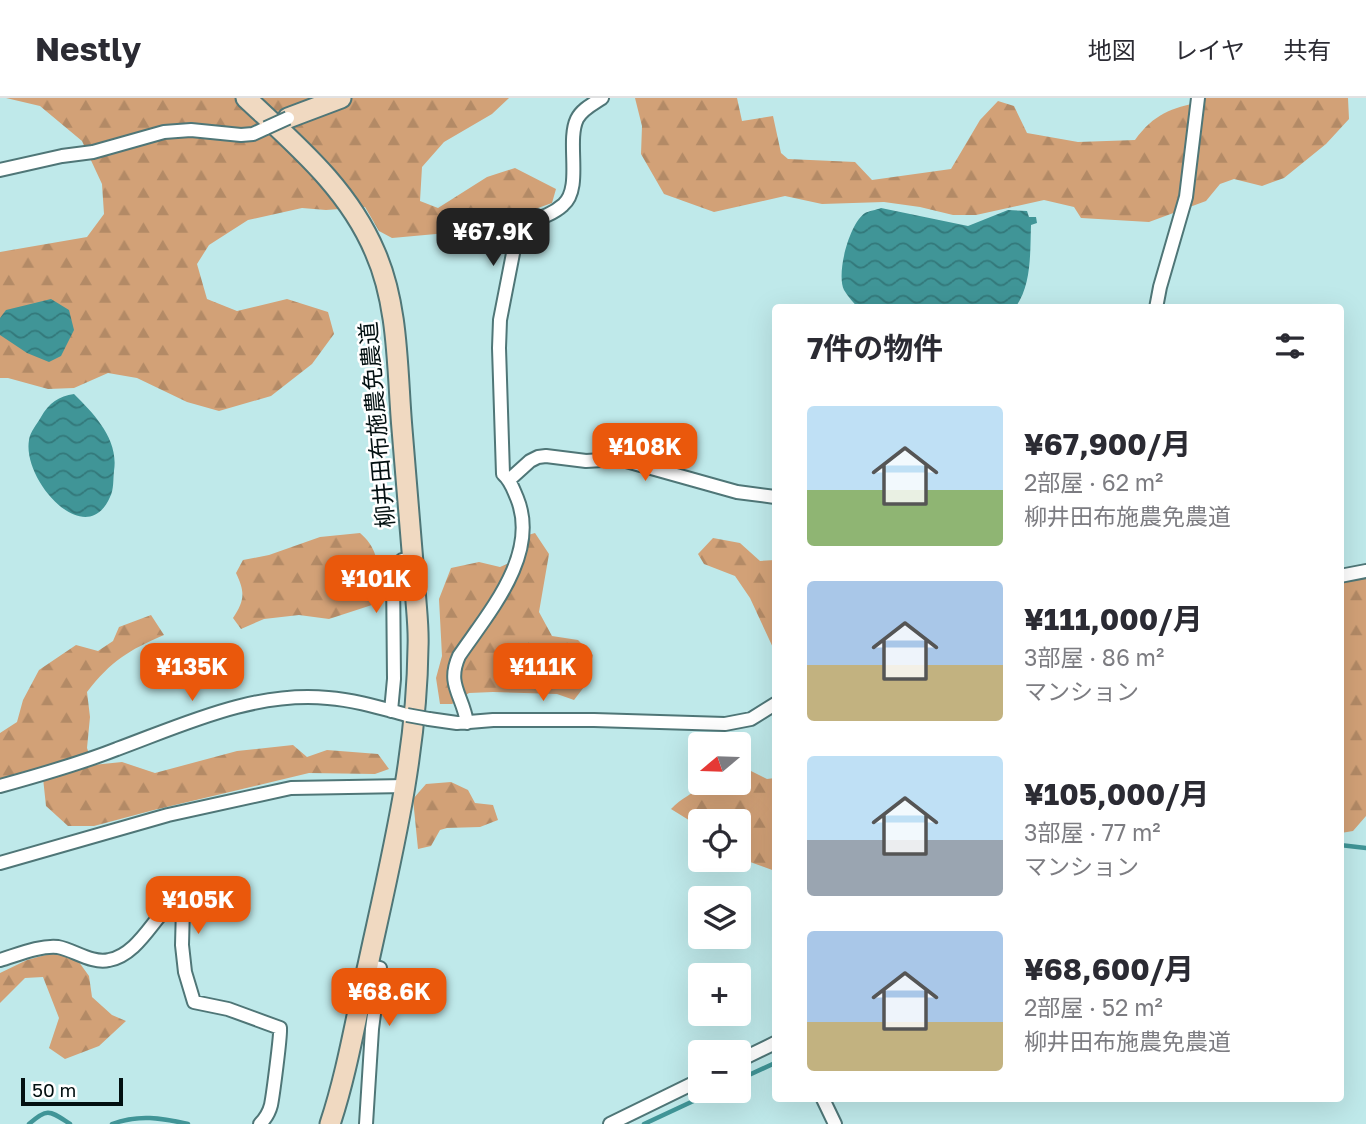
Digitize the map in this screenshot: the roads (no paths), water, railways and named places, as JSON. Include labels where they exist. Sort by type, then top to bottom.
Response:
[{"type":"street","name":"柳井田布施農免農道","points":[[247,98],[319,167],[341,192],[360,220],[376,253],[384,278],[394,336],[413,559],[418,644],[416,704],[407,786],[330,1124]]},
{"type":"street","points":[[0,170],[50,158],[93,152],[164,132],[191,130],[253,134],[339,98]]},
{"type":"street","points":[[467,723],[452,670],[458,656],[512,573],[520,551],[520,506],[509,480],[503,474],[499,348],[500,320],[516,238],[523,224],[547,216],[565,204],[571,192],[577,120],[584,109],[602,98]]},
{"type":"street","points":[[1157,304],[1186,197],[1198,98]]},
{"type":"street","points":[[509,480],[530,461],[546,456],[586,461],[619,459],[737,492],[772,496]]},
{"type":"street","points":[[391,711],[394,679],[393,571],[401,560],[413,559]]},
{"type":"street","points":[[1344,575],[1366,571]]},
{"type":"street","points":[[0,786],[116,750],[229,708],[254,703],[327,698],[429,719],[467,723],[493,720],[594,720],[725,724],[751,719],[772,706]]},
{"type":"street","points":[[0,863],[167,815],[277,790],[407,786]]},
{"type":"street","points":[[0,960],[54,947],[98,961],[109,961],[122,956],[136,945],[166,909],[177,902],[183,907],[182,944],[185,972],[194,1002],[228,1009],[280,1028],[282,1034],[274,1068],[271,1107],[260,1124]]},
{"type":"street","points":[[366,1124],[372,1029],[380,968],[368,965]]},
{"type":"street","points":[[751,1055],[772,1044]]},
{"type":"street","points":[[610,1124],[688,1086]]},
{"type":"street","points":[[824,1102],[835,1124]]},
{"type":"water","points":[[881,208],[968,226],[1008,210],[1027,211],[1029,217],[1036,217],[1037,223],[1031,225],[1030,257],[1021,299],[1018,304],[855,304],[842,283],[843,262],[849,238],[865,213]]},
{"type":"water","points":[[51,299],[69,310],[74,330],[61,356],[49,362],[27,353],[0,335],[0,318],[6,310]]},
{"type":"water","points":[[74,394],[103,428],[113,448],[115,459],[110,497],[99,512],[86,517],[72,514],[58,504],[35,474],[29,456],[30,437],[44,412],[55,401]]},
{"type":"waterway","points":[[1344,845],[1366,848]]},
{"type":"waterway","points":[[751,1074],[772,1064]]},
{"type":"waterway","points":[[644,1124],[689,1103]]},
{"type":"waterway","points":[[29,1124],[45,1113],[58,1116],[70,1124]]},
{"type":"waterway","points":[[112,1124],[150,1118],[188,1124]]}]
